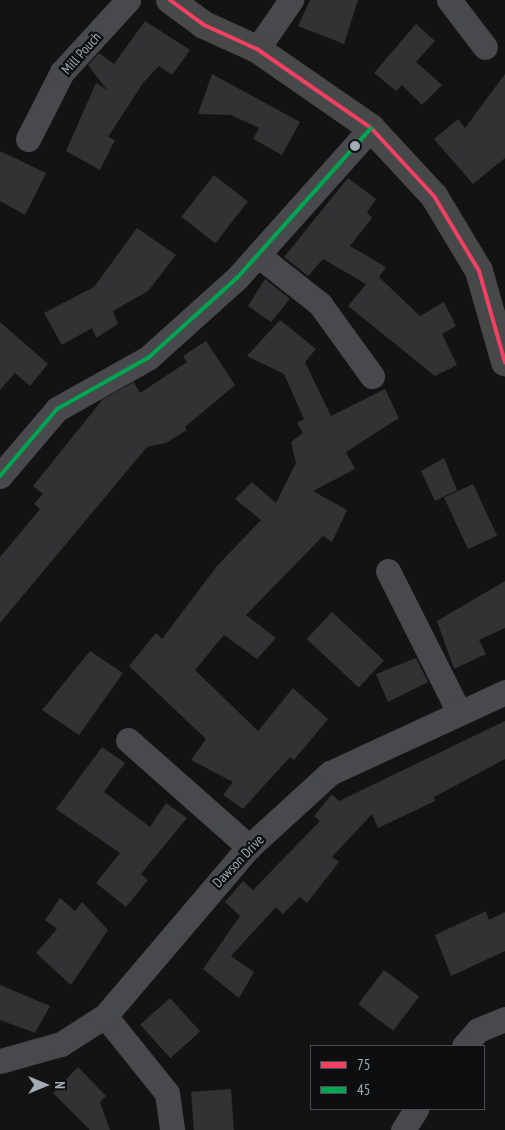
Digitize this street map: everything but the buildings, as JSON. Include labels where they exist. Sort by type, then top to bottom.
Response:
[{"type":"street","name":"Mill Pouch","points":[[28,139],[62,72],[128,0]]},
{"type":"street","points":[[170,0],[204,25],[257,49],[371,128],[434,196],[479,271],[505,362]]},
{"type":"street","points":[[257,49],[291,0]]},
{"type":"street","points":[[449,0],[485,48]]},
{"type":"street","points":[[0,476],[57,409],[148,358],[259,256],[371,128]]},
{"type":"street","points":[[259,256],[320,304],[372,376]]},
{"type":"street","points":[[388,571],[458,712]]},
{"type":"street","name":"Dawson Drive","points":[[0,1061],[61,1044],[105,1016],[249,847],[330,773],[458,712],[505,692]]},
{"type":"street","points":[[128,740],[249,847]]},
{"type":"street","points":[[105,1016],[167,1093],[172,1130]]},
{"type":"street","points":[[465,1045],[478,1030],[505,1019]]},
{"type":"street","points":[[403,1130],[415,1110]]},
{"type":"transit line","name":"75","points":[[170,0],[204,25],[257,49],[371,128],[434,196],[479,271],[505,362]]},
{"type":"transit line","name":"45","points":[[0,476],[57,409],[148,358],[237,278],[371,128]]}]
